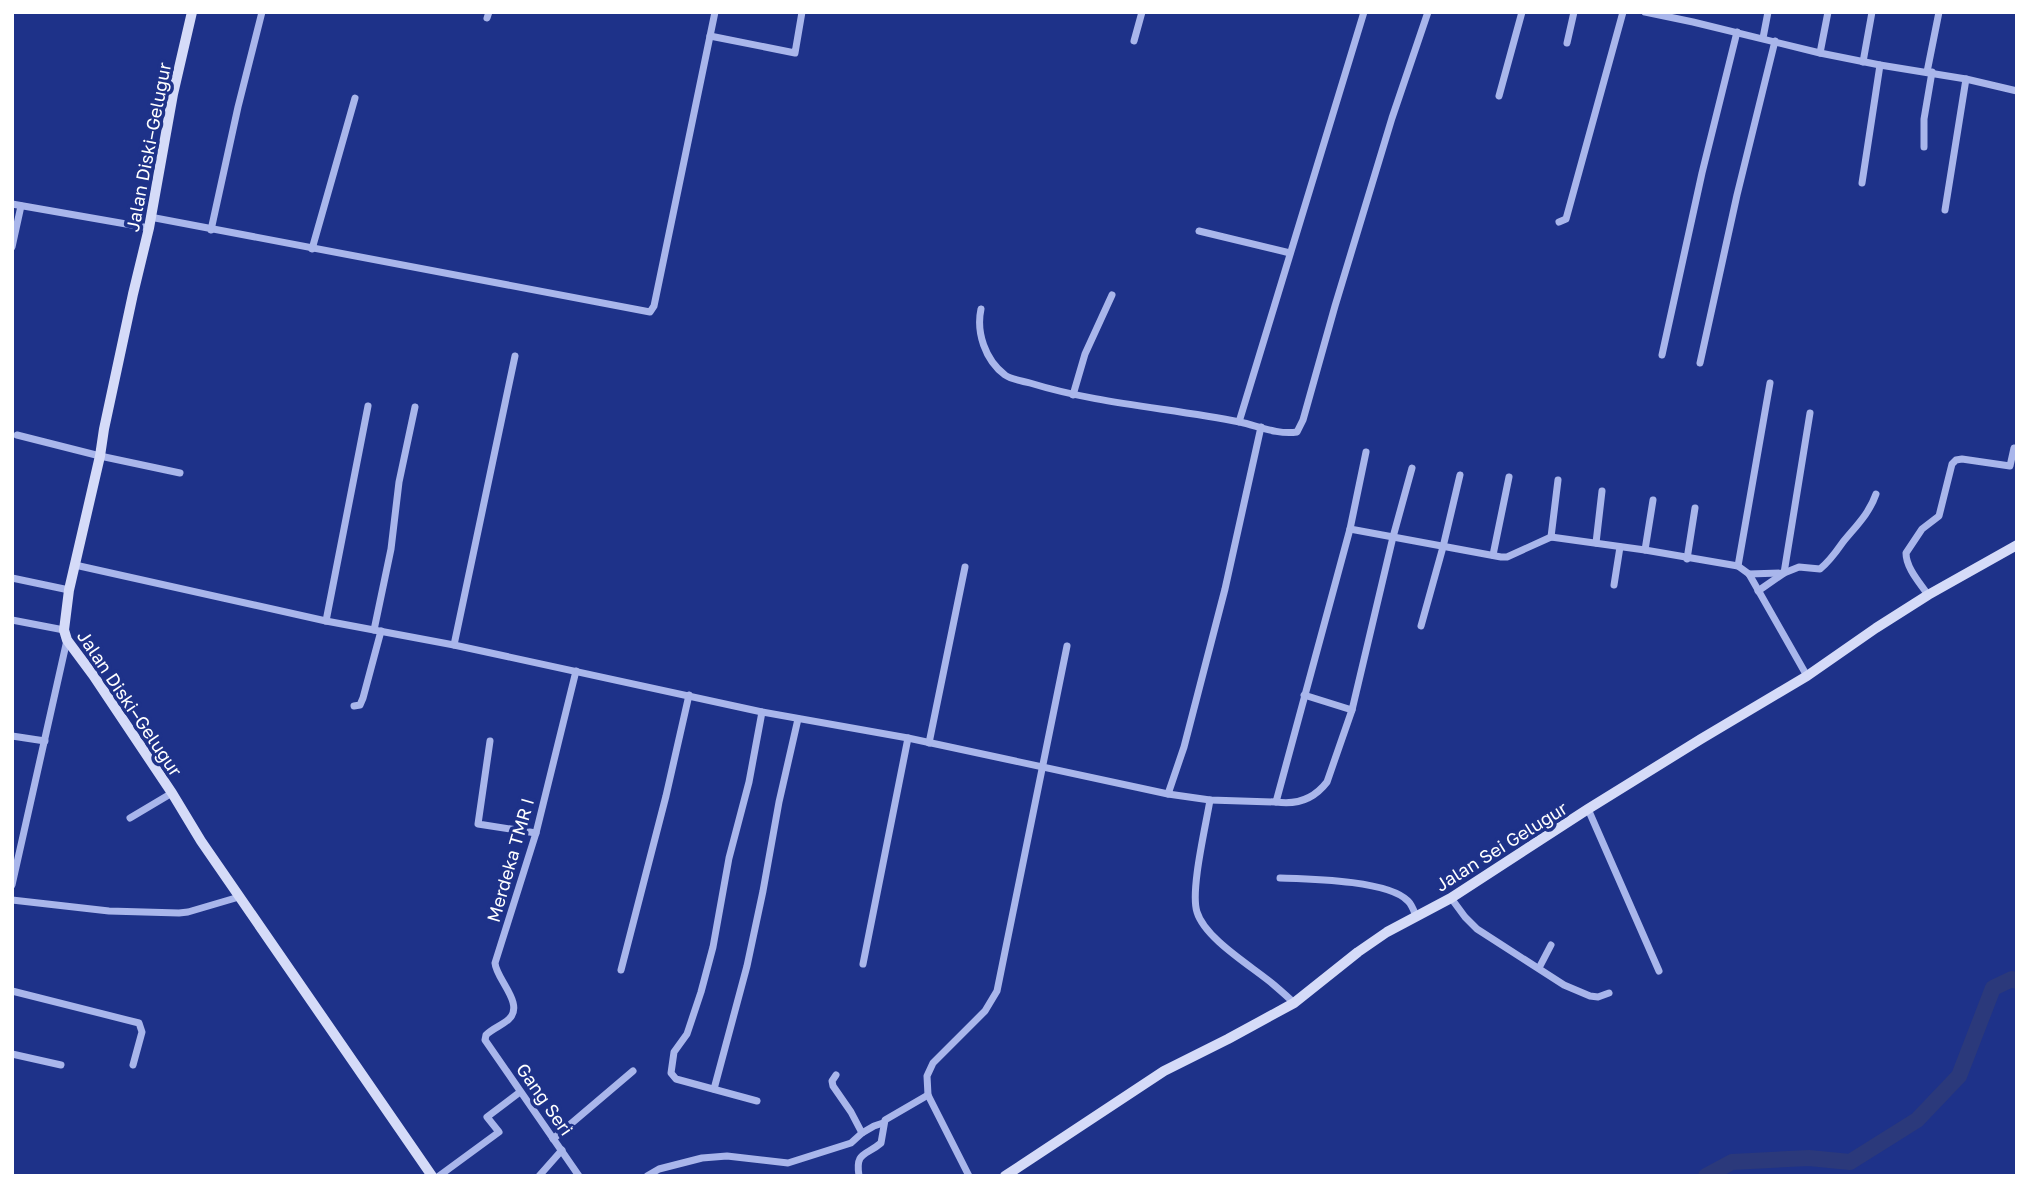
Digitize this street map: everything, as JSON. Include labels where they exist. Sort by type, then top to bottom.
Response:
[{"type":"main road","name":"Jalan Diski–Gelugur","points":[[192,12],[100,456],[69,590],[65,635],[172,793],[201,841],[432,1176]]},
{"type":"main road","name":"Jalan Sei Gelugur","points":[[1005,1176],[1164,1071],[1294,1003],[1358,952],[1451,898],[1588,809],[1807,676],[1928,595],[2016,547]]},
{"type":"street","points":[[211,230],[262,12]]},
{"type":"street","points":[[12,204],[211,230],[652,311],[715,12]]},
{"type":"street","points":[[710,36],[795,53],[802,12]]},
{"type":"street","points":[[1134,41],[1142,12]]},
{"type":"street","points":[[1239,422],[1364,12]]},
{"type":"street","points":[[981,309],[978,325],[984,344],[990,359],[1005,375],[1073,395],[1297,432],[1392,118],[1428,12]]},
{"type":"street","points":[[1499,96],[1522,12]]},
{"type":"street","points":[[1567,43],[1574,12]]},
{"type":"street","points":[[1559,222],[1566,219],[1623,12]]},
{"type":"street","points":[[1645,12],[1820,53],[1966,79],[2017,91]]},
{"type":"street","points":[[1693,22],[1695,12]]},
{"type":"street","points":[[1763,38],[1768,12]]},
{"type":"street","points":[[1820,53],[1828,12]]},
{"type":"street","points":[[1863,62],[1872,12]]},
{"type":"street","points":[[1923,147],[1929,72],[1939,12]]},
{"type":"street","points":[[1662,355],[1702,173],[1737,32]]},
{"type":"street","points":[[1700,363],[1775,41]]},
{"type":"street","points":[[1862,183],[1880,65]]},
{"type":"street","points":[[1945,210],[1966,79]]},
{"type":"street","points":[[312,249],[355,98]]},
{"type":"street","points":[[12,247],[21,206]]},
{"type":"street","points":[[1199,231],[1290,253]]},
{"type":"street","points":[[1073,395],[1085,354],[1112,295]]},
{"type":"street","points":[[454,645],[515,356]]},
{"type":"street","points":[[1738,566],[1770,383]]},
{"type":"street","points":[[326,621],[368,406]]},
{"type":"street","points":[[354,706],[360,705],[378,631],[399,482],[415,407]]},
{"type":"street","points":[[1784,573],[1810,413]]},
{"type":"street","points":[[1168,794],[1184,747],[1261,427]]},
{"type":"street","points":[[17,435],[180,473]]},
{"type":"street","points":[[1928,595],[1908,563],[1906,553],[1923,529],[1939,516],[1952,464],[1962,459],[2010,466],[2014,448]]},
{"type":"street","points":[[1276,802],[1350,529],[1366,452]]},
{"type":"street","points":[[75,565],[326,621],[454,645],[762,712],[908,738],[1168,794],[1210,800],[1289,804],[1307,799],[1327,782],[1352,710],[1412,468]]},
{"type":"street","points":[[1421,626],[1460,475]]},
{"type":"street","points":[[1493,555],[1508,477]]},
{"type":"street","points":[[1551,537],[1558,481]]},
{"type":"street","points":[[1596,543],[1602,491]]},
{"type":"street","points":[[1758,591],[1784,573],[1799,567],[1817,570],[1830,561],[1860,525],[1876,494]]},
{"type":"street","points":[[1644,550],[1653,500]]},
{"type":"street","points":[[1687,559],[1695,508]]},
{"type":"street","points":[[1350,529],[1507,557],[1551,537],[1738,566],[1749,574],[1807,676]]},
{"type":"street","points":[[1614,585],[1620,547]]},
{"type":"street","points":[[929,743],[965,568]]},
{"type":"street","points":[[1749,574],[1784,573]]},
{"type":"street","points":[[12,578],[69,590]]},
{"type":"street","points":[[12,620],[65,635],[45,741],[12,886]]},
{"type":"street","points":[[969,1176],[928,1095],[927,1076],[933,1063],[985,1011],[997,991],[1067,646]]},
{"type":"street","name":"Merdeka TMR I","points":[[485,1040],[486,1035],[509,1020],[513,1011],[514,1003],[496,972],[495,963],[536,833],[576,671]]},
{"type":"street","points":[[621,970],[689,695]]},
{"type":"street","points":[[1304,695],[1352,710]]},
{"type":"street","points":[[757,1101],[676,1079],[671,1073],[674,1052],[687,1034],[713,947],[729,858],[749,782],[762,712]]},
{"type":"street","points":[[714,1089],[747,966],[798,719]]},
{"type":"street","points":[[12,736],[45,741]]},
{"type":"street","points":[[863,964],[908,738]]},
{"type":"street","points":[[490,741],[478,824],[536,833]]},
{"type":"street","points":[[130,818],[172,793]]},
{"type":"street","points":[[1210,800],[1195,896],[1197,912],[1211,933],[1294,1003]]},
{"type":"street","points":[[1588,809],[1659,971]]},
{"type":"street","points":[[1280,878],[1343,880],[1392,892],[1408,901],[1416,916]]},
{"type":"street","points":[[12,900],[109,911],[179,913],[239,897]]},
{"type":"street","points":[[1451,898],[1477,929],[1564,985],[1590,996],[1598,997],[1609,993]]},
{"type":"street","points":[[1539,968],[1551,945]]},
{"type":"street","points":[[12,991],[139,1023],[142,1032],[133,1065]]},
{"type":"street","name":"Gang Seri","points":[[485,1040],[579,1176]]},
{"type":"street","points":[[12,1054],[61,1065]]},
{"type":"street","points":[[553,1139],[633,1071]]},
{"type":"street","points":[[836,1075],[832,1081],[833,1086],[862,1133]]},
{"type":"street","points":[[439,1176],[499,1132],[487,1117],[520,1092]]},
{"type":"street","points":[[647,1176],[659,1169],[702,1158],[727,1156],[788,1163],[851,1143],[862,1133],[883,1123],[889,1116],[928,1095]]},
{"type":"street","points":[[859,1176],[859,1157],[880,1145],[883,1123]]},
{"type":"street","points":[[539,1176],[562,1150]]},
{"type":"waterway","points":[[1706,1176],[1732,1162],[1809,1158],[1850,1162],[1917,1120],[1959,1076],[1993,988],[2012,979],[2017,981]]}]
